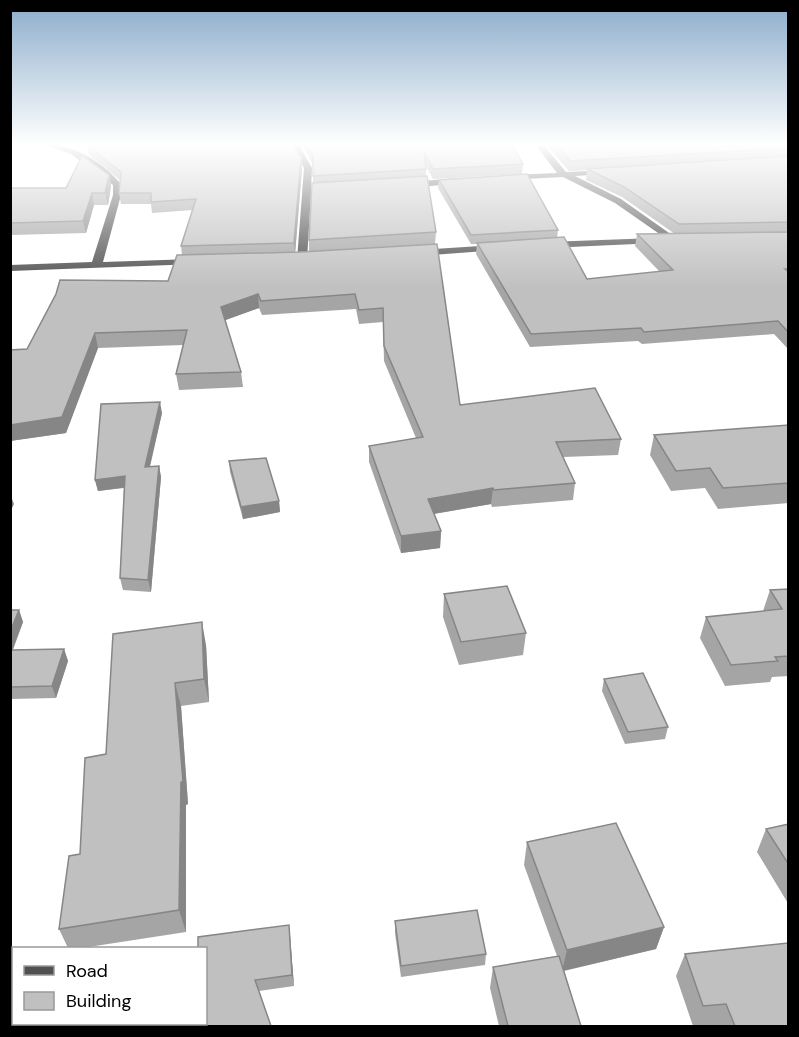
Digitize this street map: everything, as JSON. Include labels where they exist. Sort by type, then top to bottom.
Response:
[{"type":"street","points":[[97,264],[117,191]]},
{"type":"street","points":[[302,260],[305,192],[312,191]]},
{"type":"street","points":[[598,191],[618,201],[674,240]]},
{"type":"street","points":[[534,246],[685,240]]},
{"type":"street","points":[[406,253],[510,247]]},
{"type":"street","points":[[291,260],[314,259]]},
{"type":"street","points":[[10,268],[200,262]]},
{"type":"building","points":[[10,191],[105,191],[92,193],[83,221],[10,223]]},
{"type":"building","points":[[298,191],[294,243],[181,246],[196,199],[151,202],[151,193],[119,193]]},
{"type":"building","points":[[312,191],[429,191],[436,232],[309,240]]},
{"type":"building","points":[[446,191],[537,191],[558,230],[471,235]]},
{"type":"building","points":[[631,191],[789,191],[789,222],[679,224]]},
{"type":"building","points":[[789,232],[789,269],[785,269],[789,272],[789,333],[778,321],[644,332],[641,328],[531,334],[477,243],[564,237],[587,279],[673,270],[637,234]]},
{"type":"building","points":[[437,244],[460,405],[595,388],[621,439],[556,442],[575,483],[494,490],[493,488],[428,499],[441,531],[401,536],[369,446],[423,437],[384,346],[383,308],[359,310],[355,294],[261,301],[258,294],[221,307],[241,372],[176,374],[187,330],[95,333],[62,417],[10,425],[10,350],[27,349],[56,294],[60,280],[168,281],[177,255],[301,252]]},
{"type":"building","points":[[160,402],[145,467],[159,466],[148,580],[120,578],[125,476],[95,480],[101,404]]},
{"type":"building","points":[[789,425],[789,483],[723,488],[710,468],[676,471],[654,435]]},
{"type":"building","points":[[266,458],[279,501],[241,507],[229,461]]},
{"type":"building","points":[[507,586],[526,633],[461,642],[444,594]]},
{"type":"building","points":[[789,589],[789,656],[775,657],[778,661],[731,665],[706,617],[782,609],[770,590]]},
{"type":"building","points":[[10,610],[19,610],[10,632]]},
{"type":"building","points":[[202,622],[204,679],[175,683],[183,782],[181,782],[179,910],[59,929],[69,856],[80,854],[85,758],[106,754],[113,634]]},
{"type":"building","points":[[64,649],[52,686],[10,687],[11,650]]},
{"type":"building","points":[[643,673],[668,727],[628,732],[604,679]]},
{"type":"building","points":[[616,823],[664,927],[567,950],[527,842]]},
{"type":"building","points":[[789,824],[789,865],[766,829]]},
{"type":"building","points":[[477,910],[486,954],[401,966],[395,921]]},
{"type":"building","points":[[289,925],[292,975],[255,980],[271,1026],[178,1026],[207,1025],[207,947],[198,947],[198,937]]},
{"type":"building","points":[[788,943],[789,1026],[735,1026],[726,1004],[703,1006],[685,954]]},
{"type":"building","points":[[559,956],[581,1026],[508,1026],[493,967]]}]
